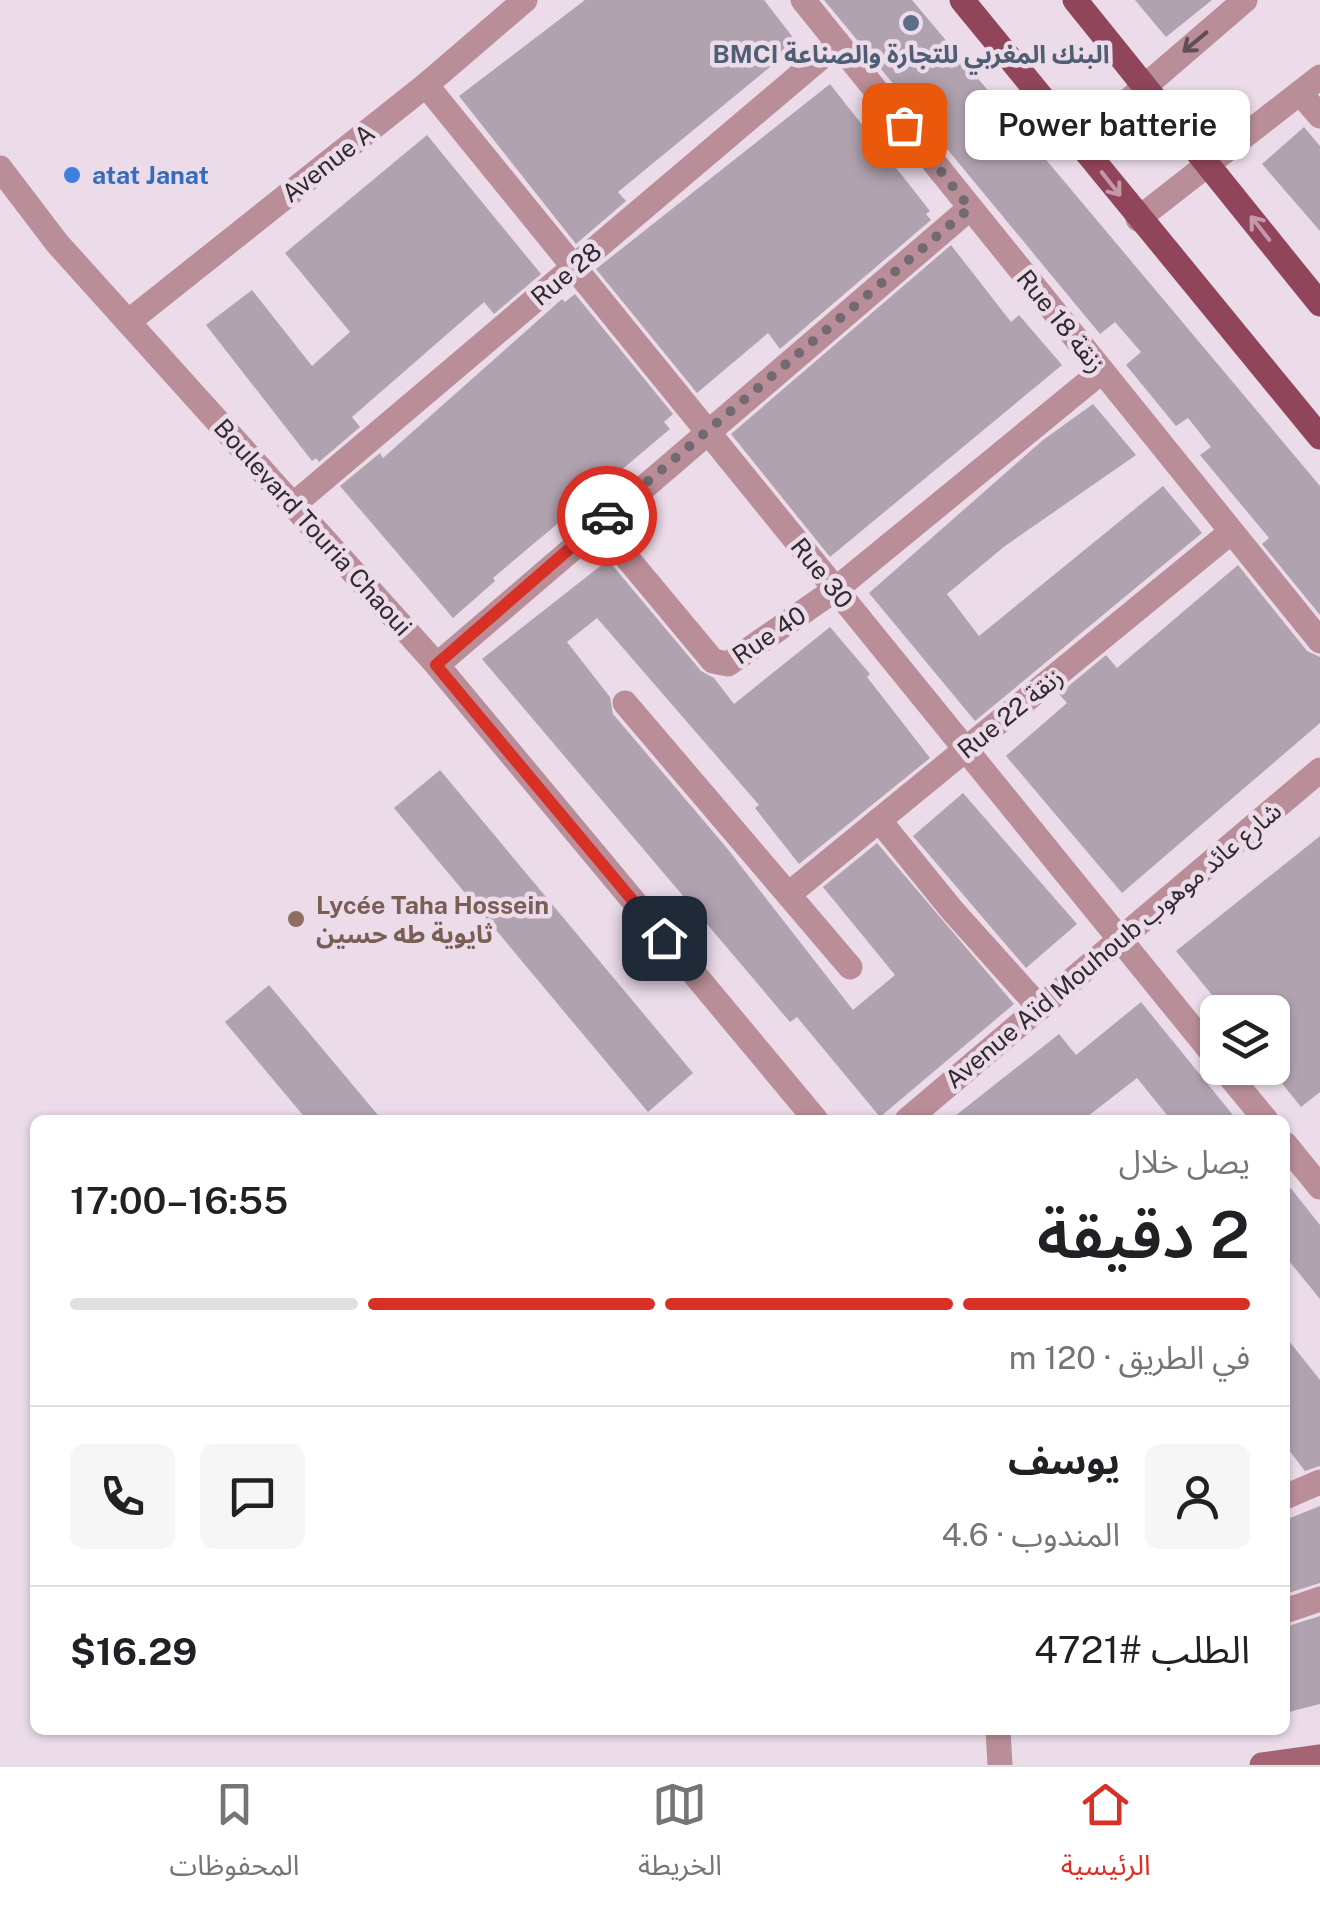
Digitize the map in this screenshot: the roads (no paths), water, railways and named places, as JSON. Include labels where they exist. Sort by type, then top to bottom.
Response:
[{"type":"main road","points":[[962,0],[1320,437]]},
{"type":"main road","points":[[1075,0],[1320,304]]},
{"type":"street","name":"Avenue A","points":[[128,322],[426,85],[524,0]]},
{"type":"street","name":"Rue 18 زنقة","points":[[803,0],[1320,641]]},
{"type":"street","points":[[1079,143],[1245,0]]},
{"type":"street","name":"Rue 28","points":[[293,505],[838,43]]},
{"type":"street","name":"Rue 30","points":[[426,85],[1200,1038]]},
{"type":"street","points":[[1138,219],[1310,85],[1320,116]]},
{"type":"street","name":"Boulevard Touria Chaoui","points":[[0,168],[57,243],[436,665],[812,1115]]},
{"type":"street","points":[[436,665],[970,208]]},
{"type":"street","name":"Rue 40","points":[[598,523],[720,665],[734,662],[836,589],[1102,371]]},
{"type":"street","name":"Rue 22 زنقة","points":[[790,894],[1232,532]]},
{"type":"street","points":[[625,704],[850,967]]},
{"type":"street","name":"Avenue Aïd Mouhoub شارع عائد موهوب","points":[[912,1115],[1320,770]]},
{"type":"street","points":[[880,820],[952,910],[1040,1008]]},
{"type":"street","points":[[1238,1085],[1262,1115]]},
{"type":"street","points":[[1290,1150],[1320,1187]]},
{"type":"street","points":[[1290,1609],[1320,1599]]},
{"type":"street","points":[[998,1735],[1000,1765]]},
{"type":"street","points":[[1262,1765],[1320,1757]]},
{"type":"place","name":"BMCI البنك المغربي للتجارة والصناعة","points":[[911,23]]},
{"type":"place","name":"Power batterie","points":[[904,125]]},
{"type":"place","name":"atat Janat","points":[[72,175]]},
{"type":"place","name":"Lycée Taha Hossein ثايوية طه حسين","points":[[296,919]]}]
